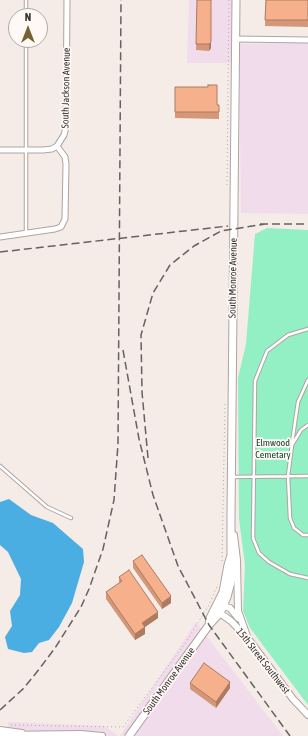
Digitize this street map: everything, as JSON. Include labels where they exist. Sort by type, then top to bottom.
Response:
[{"type":"main road","name":"South Monroe Avenue","points":[[129,736],[209,625],[231,584],[234,564],[231,555],[231,477],[236,0]]},
{"type":"street","name":"South Jackson Avenue","points":[[57,146],[64,135],[66,127],[67,0]]},
{"type":"street","points":[[235,39],[308,40]]},
{"type":"street","points":[[0,150],[52,149],[57,146],[65,157],[66,164],[65,219],[61,228],[0,237]]},
{"type":"street","points":[[231,516],[237,560],[238,611],[250,641]]},
{"type":"street","points":[[219,608],[230,608],[242,623]]},
{"type":"street","name":"15th Street Southwest","points":[[219,608],[250,641],[293,699],[308,715]]},
{"type":"street","points":[[0,730],[14,731],[24,734]]},
{"type":"street","points":[[0,735],[81,734],[102,736]]},
{"type":"lane","points":[[26,48],[26,233]]},
{"type":"lane","points":[[308,329],[288,335],[267,352],[259,368],[255,381],[253,538],[259,553],[280,570],[300,578],[308,578]]},
{"type":"lane","points":[[308,380],[298,402],[288,476],[290,518],[294,528],[303,535],[308,535]]},
{"type":"lane","points":[[292,445],[301,430],[308,425]]},
{"type":"lane","points":[[0,466],[47,507],[71,518]]},
{"type":"lane","points":[[231,477],[308,476]]},
{"type":"path","points":[[228,188],[229,0]]},
{"type":"path","points":[[222,567],[225,397]]},
{"type":"path","points":[[8,725],[123,727],[184,645],[209,605],[219,580]]},
{"type":"shaded area","points":[[189,0],[232,0],[232,63],[187,63]]},
{"type":"shaded area","points":[[308,43],[308,214],[241,213],[239,44]]},
{"type":"shaded area","points":[[196,622],[283,736],[120,736]]},
{"type":"shaded area","points":[[8,722],[104,726],[118,736],[8,736]]},
{"type":"green space","name":"Elmwood Cemetary","points":[[267,228],[308,230],[308,705],[250,628],[243,611],[245,565],[239,519],[238,378],[246,344],[255,234]]},
{"type":"water","points":[[9,499],[31,515],[53,523],[83,549],[84,562],[72,603],[59,627],[49,640],[39,643],[32,652],[24,653],[8,649],[5,637],[12,626],[10,611],[20,595],[21,579],[8,552],[0,545],[0,502]]},
{"type":"building","points":[[197,0],[211,0],[211,42],[209,44],[196,44]]},
{"type":"building","points":[[266,0],[308,0],[308,20],[265,20]]},
{"type":"building","points":[[208,85],[217,85],[217,105],[219,105],[219,112],[175,112],[175,87],[208,87]]},
{"type":"building","points":[[142,555],[171,596],[162,603],[133,561]]},
{"type":"building","points":[[129,570],[158,612],[142,623],[145,627],[135,634],[106,592],[122,581],[119,577]]},
{"type":"building","points":[[204,663],[230,682],[216,702],[190,683]]},
{"type":"railway","points":[[0,710],[24,688],[40,668],[55,648],[81,607],[103,549],[114,500],[118,444],[121,0]]},
{"type":"railway","points":[[260,224],[308,224]]},
{"type":"railway","points":[[148,458],[142,392],[141,335],[153,293],[170,265],[194,246],[221,231],[265,224]]},
{"type":"railway","points":[[0,252],[228,226]]},
{"type":"railway","points":[[123,350],[139,439],[153,495],[178,566],[209,625],[290,736]]}]
